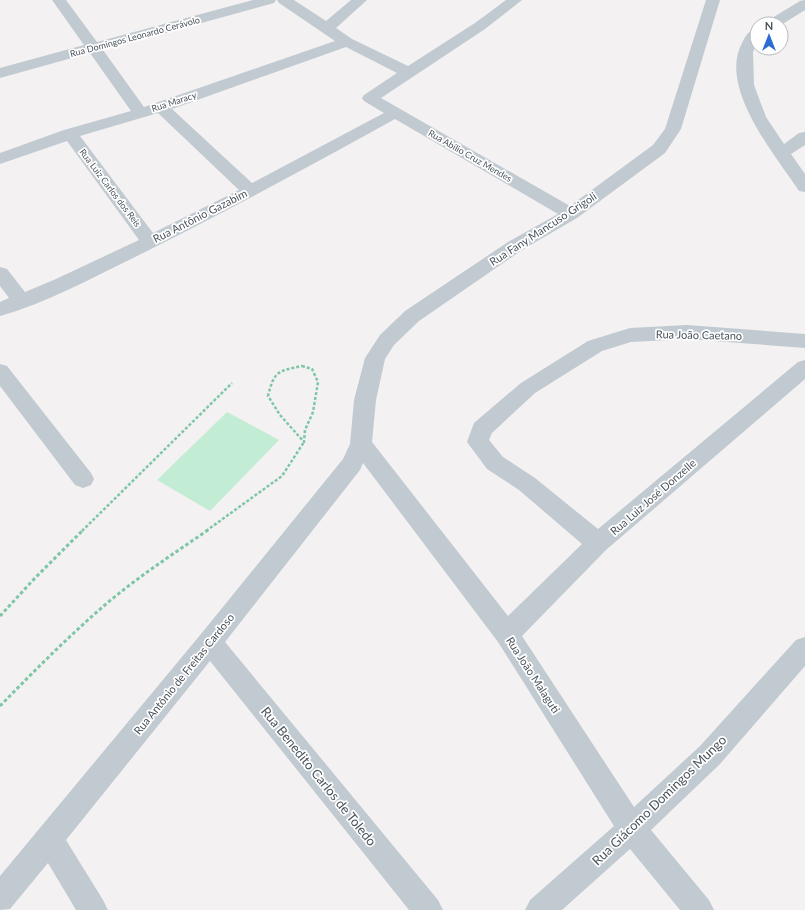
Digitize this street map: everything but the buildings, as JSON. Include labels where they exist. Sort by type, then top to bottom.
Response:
[{"type":"street","points":[[59,0],[140,112]]},
{"type":"street","name":"Rua Domingos Leonardo Cerávolo","points":[[0,73],[269,0]]},
{"type":"street","points":[[284,0],[347,42],[409,73],[480,26],[515,0]]},
{"type":"street","points":[[327,28],[360,0]]},
{"type":"street","name":"Rua Fany Mancuso Grigoli","points":[[361,444],[366,400],[374,358],[387,340],[412,316],[515,246],[571,214],[659,149],[673,129],[712,0]]},
{"type":"street","points":[[785,16],[805,4]]},
{"type":"street","name":"Rua Maracy","points":[[0,159],[70,134],[161,107],[347,42]]},
{"type":"street","points":[[749,46],[746,52],[746,85],[758,117],[805,187]]},
{"type":"street","name":"Rua Abílio Cruz Mendes","points":[[409,73],[370,98],[571,214]]},
{"type":"street","points":[[161,107],[250,191]]},
{"type":"street","name":"Rua Antônio Gazabim","points":[[0,309],[63,284],[150,242],[250,191],[395,113]]},
{"type":"street","name":"Rua Luiz Carlos dos Reis","points":[[70,134],[150,242]]},
{"type":"street","points":[[782,153],[805,137]]},
{"type":"street","points":[[0,273],[21,300]]},
{"type":"street","name":"Rua João Caetano","points":[[598,543],[527,484],[495,463],[478,442],[482,429],[528,388],[595,346],[630,335],[687,332],[805,341]]},
{"type":"street","name":"Rua Luiz José Donzelle","points":[[507,634],[598,543],[805,367]]},
{"type":"street","points":[[0,371],[83,479]]},
{"type":"street","name":"Rua João Malaguti","points":[[361,444],[507,634],[632,830],[699,910]]},
{"type":"street","name":"Rua Antônio de Freitas Cardoso","points":[[0,899],[210,642],[352,464],[361,444]]},
{"type":"street","name":"Rua Benedito Carlos de Toledo","points":[[210,642],[428,910]]},
{"type":"street","name":"Rua Giácomo Domingos Mungo","points":[[540,910],[632,830],[710,755],[805,648]]},
{"type":"street","points":[[49,839],[93,910]]},
{"type":"path","points":[[0,706],[31,674],[106,604],[147,572],[228,516],[282,476],[304,442],[305,430],[313,412],[318,382],[312,369],[302,366],[283,370],[272,379],[268,396],[280,415],[304,442]]},
{"type":"path","points":[[0,616],[35,578],[232,383]]},
{"type":"green space","points":[[227,412],[279,440],[210,511],[157,480]]}]
